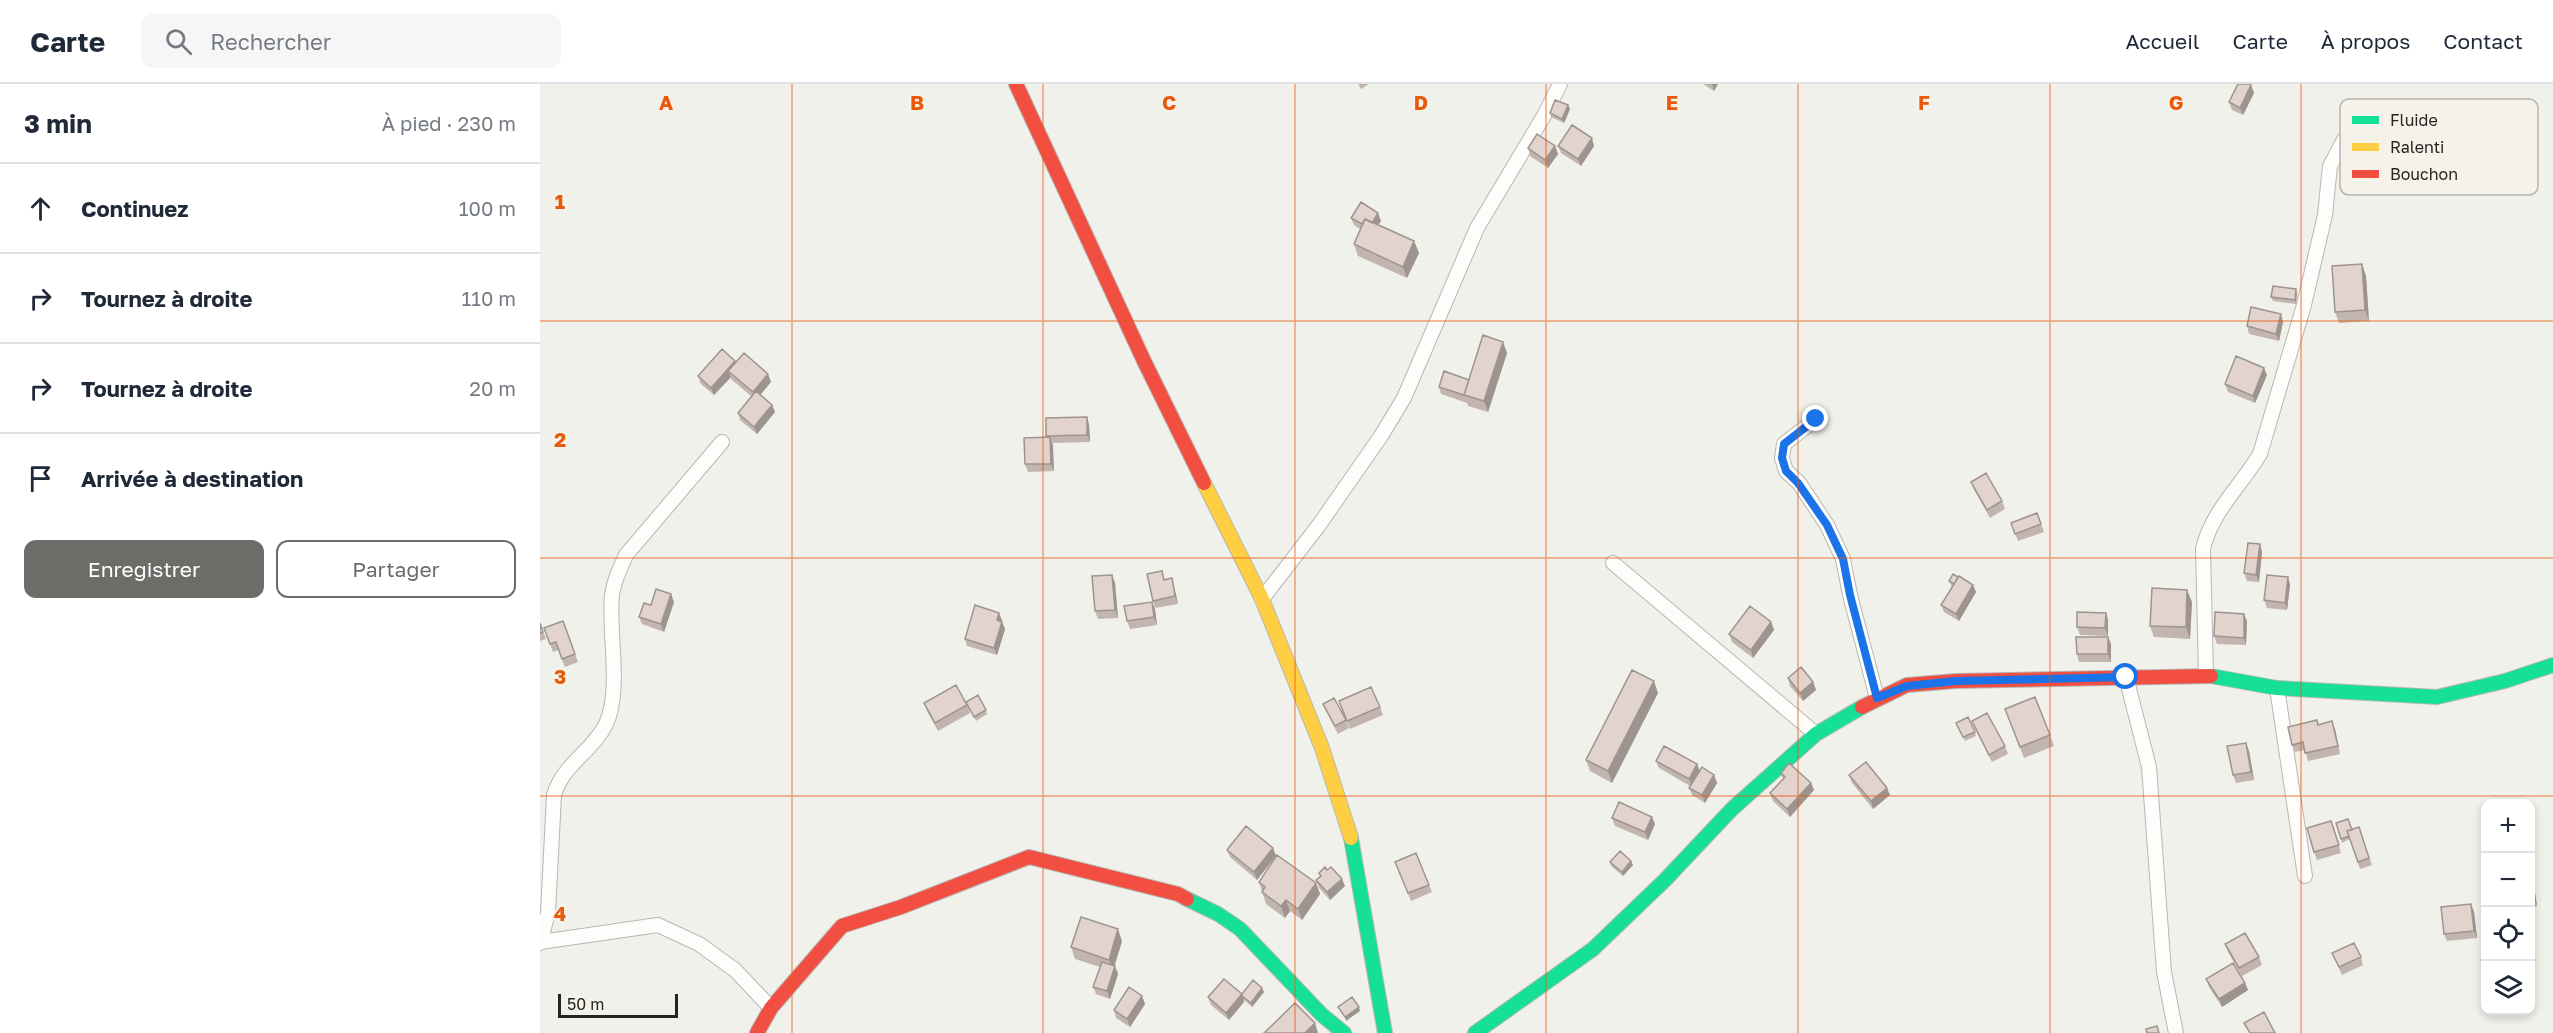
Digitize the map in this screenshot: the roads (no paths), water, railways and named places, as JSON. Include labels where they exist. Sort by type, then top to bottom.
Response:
[{"type":"street","points":[[1016,84],[1144,361],[1262,599],[1322,748],[1354,849],[1385,1033]]},
{"type":"street","points":[[1262,599],[1319,525],[1382,436],[1404,398],[1477,228],[1545,114],[1560,84]]},
{"type":"street","points":[[2206,675],[2203,549],[2206,536],[2219,511],[2260,454],[2304,305],[2325,215],[2330,166],[2340,147]]},
{"type":"street","points":[[1816,419],[1784,444],[1782,458],[1786,471],[1798,483],[1827,525],[1843,559],[1877,698]]},
{"type":"street","points":[[722,442],[626,555],[617,575],[612,596],[614,669],[610,704],[605,725],[559,779],[554,795],[548,913],[540,943],[658,925],[699,944],[735,970],[771,1008]]},
{"type":"street","points":[[1613,563],[1816,734]]},
{"type":"street","points":[[1475,1033],[1547,984],[1593,949],[1665,880],[1732,809],[1816,734],[1877,698],[1907,686],[1956,681],[2206,675],[2277,687],[2437,697],[2505,681],[2553,665]]},
{"type":"street","points":[[2126,677],[2149,767],[2164,972],[2176,1033]]},
{"type":"street","points":[[2277,687],[2306,876]]},
{"type":"street","points":[[757,1033],[771,1008],[842,926],[901,907],[1029,857],[1178,894],[1218,914],[1240,929],[1322,1015],[1344,1033]]}]
